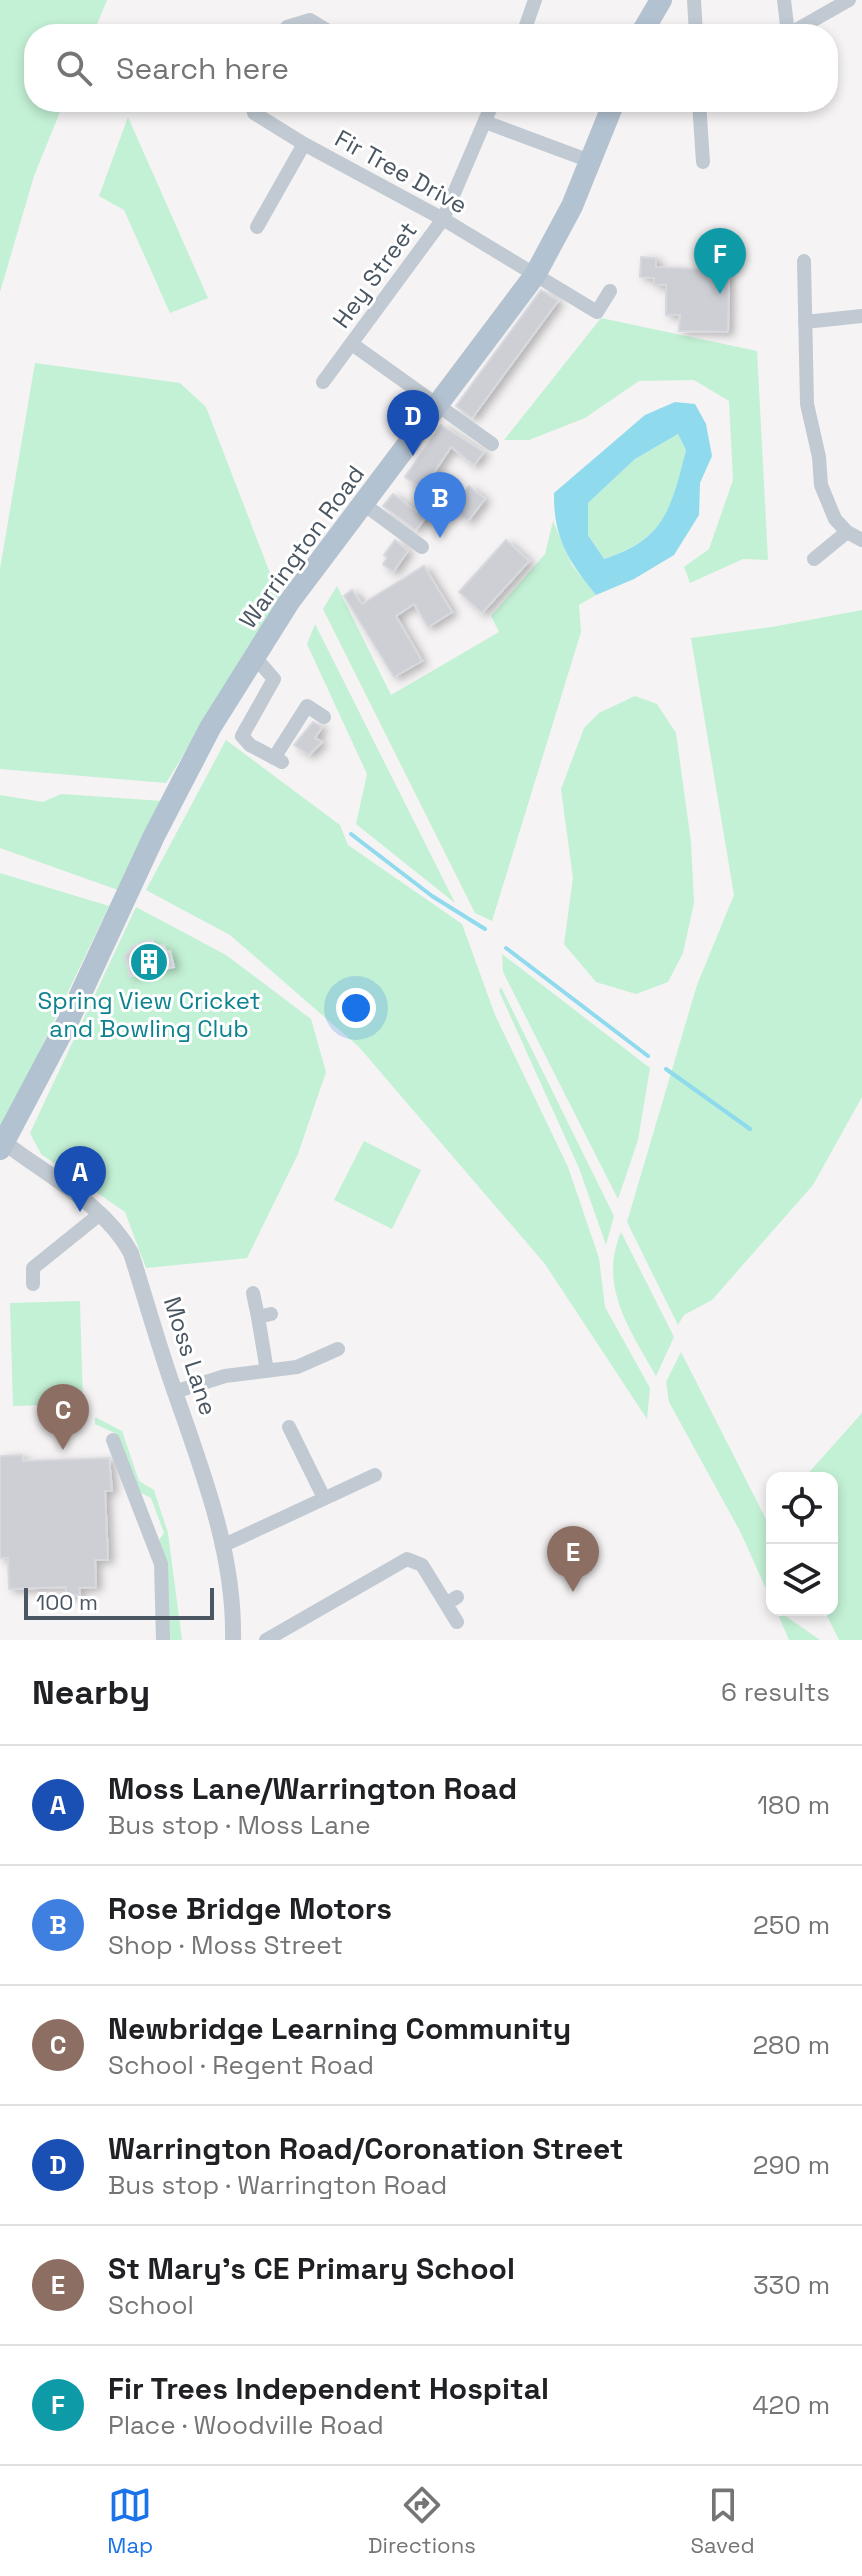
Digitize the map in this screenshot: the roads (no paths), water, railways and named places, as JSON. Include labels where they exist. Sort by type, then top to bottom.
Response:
[{"type":"main road","points":[[647,24],[661,0]]},
{"type":"main road","name":"Warrington Road","points":[[2,1146],[69,1019],[128,889],[210,728],[289,602],[365,505],[535,275],[552,248],[610,112]]},
{"type":"street","points":[[527,24],[535,0]]},
{"type":"street","points":[[694,0],[695,24]]},
{"type":"street","points":[[784,0],[787,24]]},
{"type":"street","points":[[806,24],[849,0]]},
{"type":"street","points":[[297,24],[310,20],[317,24]]},
{"type":"street","name":"Fir Tree Drive","points":[[254,112],[304,144],[443,219],[597,312],[610,291]]},
{"type":"street","name":"Hey Street","points":[[323,382],[443,219],[489,112]]},
{"type":"street","points":[[700,112],[703,162]]},
{"type":"street","points":[[485,122],[590,161]]},
{"type":"street","points":[[257,227],[304,144]]},
{"type":"street","points":[[804,261],[808,419],[819,457],[821,485],[829,511],[847,532],[862,540]]},
{"type":"street","points":[[805,322],[862,316]]},
{"type":"street","points":[[352,344],[492,444]]},
{"type":"street","points":[[365,505],[422,547]]},
{"type":"street","points":[[814,559],[847,532]]},
{"type":"street","name":"Warrington Road","points":[[254,656],[274,679],[242,736],[250,745],[278,760],[307,706],[324,717]]},
{"type":"street","name":"Moss Lane","points":[[2,1146],[100,1214],[123,1238],[131,1253],[174,1392],[209,1487],[232,1604],[233,1640]]},
{"type":"street","points":[[33,1284],[33,1268],[100,1214]]},
{"type":"street","points":[[253,1293],[264,1316],[267,1371]]},
{"type":"street","points":[[174,1392],[225,1376],[297,1367],[338,1349]]},
{"type":"street","points":[[289,1427],[324,1498]]},
{"type":"street","points":[[113,1440],[161,1564],[163,1640]]},
{"type":"street","points":[[222,1546],[375,1475]]},
{"type":"street","points":[[266,1640],[407,1559],[422,1565],[452,1601],[457,1622]]},
{"type":"water","points":[[675,402],[695,404],[706,424],[712,456],[700,483],[699,515],[674,555],[634,579],[596,595],[564,548],[556,523],[554,493],[645,415]],"holes":[[[678,434],[686,450],[676,489],[663,519],[641,542],[604,559],[588,535],[588,503],[635,459]]]},
{"type":"waterway","points":[[351,834],[432,896],[485,929]]},
{"type":"waterway","points":[[506,948],[648,1056]]},
{"type":"waterway","points":[[666,1069],[750,1129]]},
{"type":"place","name":"Fir Trees Independent Hospital","points":[[720,294]]},
{"type":"place","name":"Warrington Road/Coronation Street","points":[[413,456]]},
{"type":"place","name":"Rose Bridge Motors","points":[[440,538]]},
{"type":"place","name":"Spring View Cricket and Bowling Club","points":[[149,962]]},
{"type":"place","name":"Moss Lane/Warrington Road","points":[[80,1212]]},
{"type":"place","name":"Newbridge Learning Community","points":[[63,1450]]},
{"type":"place","name":"St Mary's CE Primary School","points":[[573,1592]]}]
